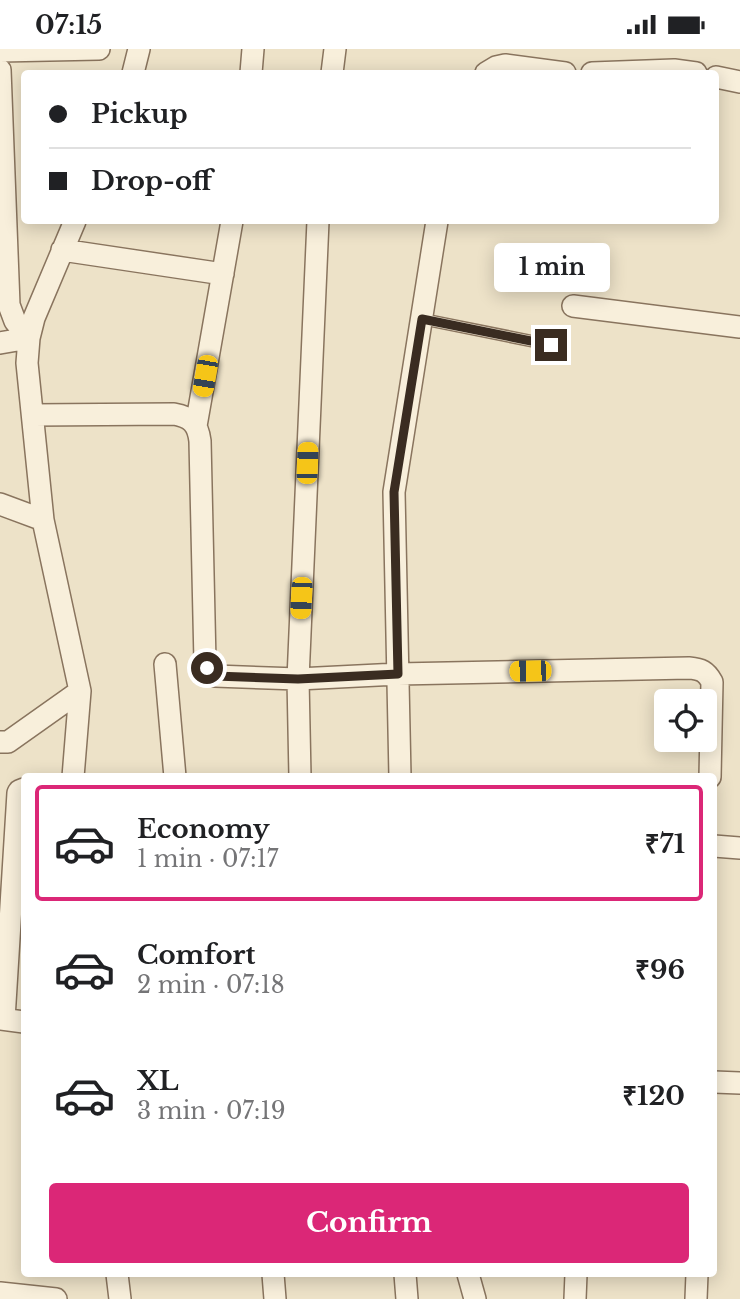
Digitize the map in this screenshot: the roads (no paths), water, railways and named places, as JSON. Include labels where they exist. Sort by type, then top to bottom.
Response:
[{"type":"street","points":[[0,51],[99,49]]},
{"type":"street","points":[[134,70],[139,49]]},
{"type":"street","points":[[251,70],[253,49]]},
{"type":"street","points":[[332,70],[335,49]]},
{"type":"street","points":[[609,70],[673,59],[691,70]]},
{"type":"street","points":[[491,70],[513,65],[546,70]]},
{"type":"street","points":[[0,70],[4,284],[15,321],[29,338]]},
{"type":"street","points":[[719,78],[740,82]]},
{"type":"street","points":[[73,773],[80,691],[43,520],[27,363],[34,318],[74,224]]},
{"type":"street","points":[[196,426],[231,224]]},
{"type":"street","points":[[300,773],[298,679],[318,224]]},
{"type":"street","points":[[400,773],[394,492],[437,224]]},
{"type":"street","points":[[62,250],[223,274]]},
{"type":"street","points":[[573,306],[740,327]]},
{"type":"street","points":[[0,343],[29,338]]},
{"type":"street","points":[[33,415],[174,414],[188,417],[196,426],[201,441],[205,662],[210,673],[215,676],[298,679],[398,674],[698,669],[705,672],[712,682],[710,773]]},
{"type":"street","points":[[0,504],[43,520]]},
{"type":"street","points":[[165,664],[175,773]]},
{"type":"street","points":[[0,742],[8,743],[80,691]]},
{"type":"street","points":[[10,1020],[16,810],[18,793],[21,790]]},
{"type":"street","points":[[717,846],[740,848]]},
{"type":"street","points":[[717,1082],[740,1083]]},
{"type":"street","points":[[117,1277],[120,1299]]},
{"type":"street","points":[[273,1277],[275,1299]]},
{"type":"street","points":[[405,1277],[407,1299]]},
{"type":"street","points":[[469,1277],[475,1299]]},
{"type":"street","points":[[575,1299],[576,1277]]},
{"type":"street","points":[[696,1299],[697,1277]]},
{"type":"street","points":[[0,1293],[56,1299]]},
{"type":"lane","points":[[422,319],[551,345]]}]
